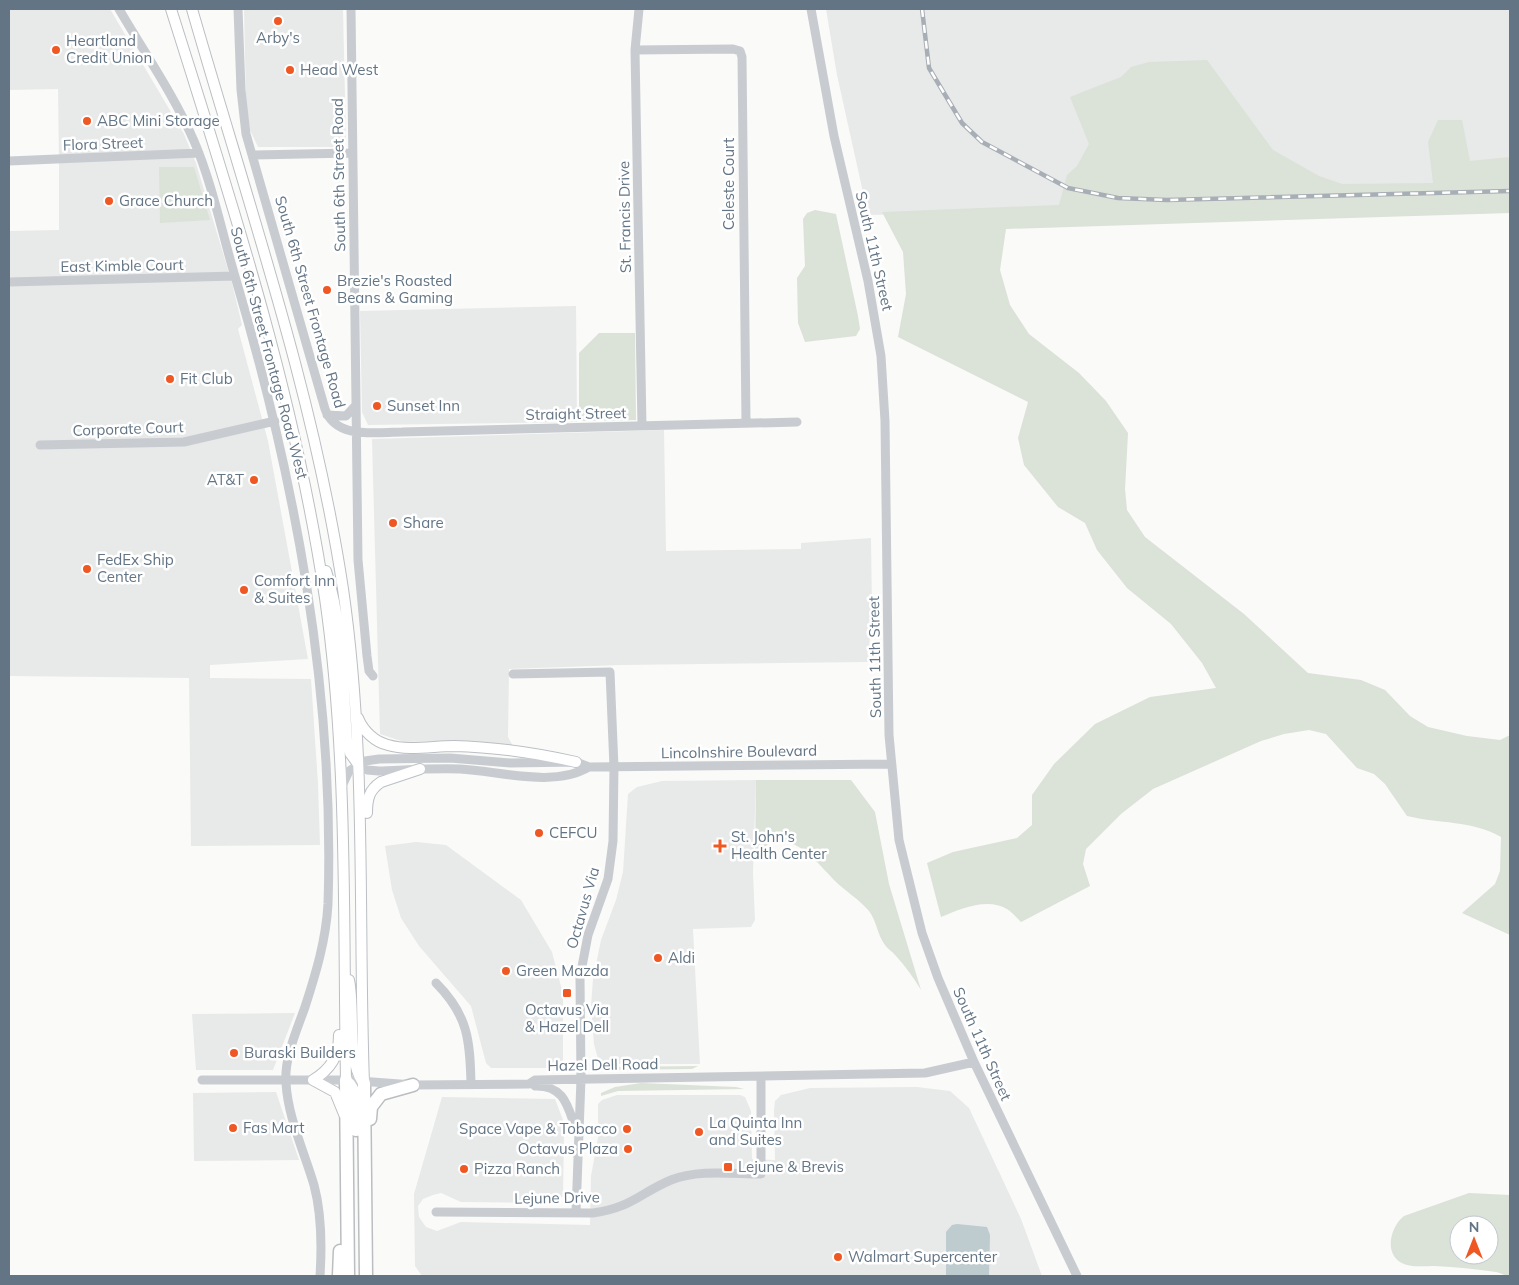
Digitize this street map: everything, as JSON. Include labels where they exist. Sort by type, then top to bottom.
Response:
[{"type":"highway","points":[[346,1080],[354,1092],[359,1174],[365,1190]]},
{"type":"highway","points":[[346,1080],[348,1276]]},
{"type":"highway","points":[[364,1083],[366,1276]]},
{"type":"highway","points":[[365,1190],[371,1174],[370,1114],[374,1100],[381,1094],[391,1090],[413,1085]]},
{"type":"highway","points":[[339,1276],[340,1240],[347,1199]]},
{"type":"main road","points":[[171,9],[221,167],[269,331],[292,422],[316,542],[331,650],[342,788],[346,1080]]},
{"type":"main road","points":[[192,9],[282,313],[309,414],[343,589],[359,764],[364,1083]]},
{"type":"main road","points":[[316,542],[332,590],[347,740],[350,753],[359,764]]},
{"type":"main road","points":[[355,706],[363,728],[372,737],[388,745],[455,746],[501,750],[547,755],[576,762]]},
{"type":"main road","points":[[362,951],[368,922],[367,802],[370,793],[381,782],[420,769]]},
{"type":"main road","points":[[345,964],[339,994],[337,1054],[331,1065],[312,1080],[335,1092],[346,1121]]},
{"type":"main road","points":[[345,964],[352,994],[354,1062],[364,1083]]},
{"type":"street","name":"South 6th Street Frontage Road West","points":[[119,9],[178,107],[199,153],[275,421],[297,524],[314,636],[324,755],[328,906],[319,965],[290,1054],[285,1080]]},
{"type":"street","name":"South 6th Street Frontage Road","points":[[238,9],[242,109],[252,155],[327,415],[340,428],[356,432]]},
{"type":"street","name":"South 6th Street Road","points":[[350,9],[356,432]]},
{"type":"street","name":"St. Francis Drive","points":[[639,9],[634,50],[642,426]]},
{"type":"street","name":"South 11th Street","points":[[811,9],[834,136],[868,281],[881,356],[885,421],[891,764],[899,840],[922,933],[974,1062],[1077,1276]]},
{"type":"street","name":"Celeste Court","points":[[634,50],[733,49],[740,51],[742,57],[746,424]]},
{"type":"street","name":"Flora Street","points":[[9,161],[199,153]]},
{"type":"street","points":[[252,155],[352,153]]},
{"type":"street","name":"East Kimble Court","points":[[9,282],[235,276]]},
{"type":"street","points":[[327,415],[346,416],[356,405]]},
{"type":"street","name":"Corporate Court","points":[[40,445],[184,442],[275,421]]},
{"type":"street","name":"Straight Street","points":[[356,432],[797,422]]},
{"type":"street","points":[[356,432],[360,596],[366,656],[369,671],[373,676]]},
{"type":"street","name":"Octavus Via","points":[[513,674],[610,672],[614,768],[611,865],[604,893],[586,944],[580,977],[581,1079],[576,1212]]},
{"type":"street","name":"Lincolnshire Boulevard","points":[[359,764],[379,759],[441,758],[511,763],[576,762],[588,767],[614,768],[891,764]]},
{"type":"street","points":[[342,788],[349,771],[359,764]]},
{"type":"street","name":"Lincolnshire Boulevard","points":[[359,764],[367,770],[380,771],[460,769],[507,775],[548,776],[573,775],[588,767]]},
{"type":"street","points":[[436,983],[452,999],[465,1025],[470,1047],[471,1084]]},
{"type":"street","name":"Hazel Dell Road","points":[[202,1080],[346,1080],[364,1083],[413,1085],[529,1084],[535,1080],[925,1073],[974,1062]]},
{"type":"street","name":"Lejune Drive","points":[[436,1212],[593,1213],[617,1209],[672,1179],[702,1174],[761,1174],[761,1077]]},
{"type":"street","points":[[285,1080],[291,1115],[319,1206],[322,1231],[320,1276]]},
{"type":"street","points":[[529,1084],[551,1087],[560,1094],[578,1135]]},
{"type":"shaded area","points":[[9,9],[110,9],[184,134],[196,163],[232,283],[242,325],[238,329],[268,441],[308,659],[210,665],[210,678],[311,679],[320,845],[191,846],[189,678],[9,676],[9,231],[59,230],[59,162],[58,89],[9,90]]},
{"type":"shaded area","points":[[244,9],[343,9],[346,141],[340,147],[258,147],[250,130],[246,101]]},
{"type":"shaded area","points":[[826,9],[1510,9],[1510,202],[868,215],[837,75]]},
{"type":"shaded area","points":[[1207,60],[1273,150],[1319,176],[1342,184],[1433,183],[1428,142],[1438,120],[1462,120],[1470,161],[1510,157],[1510,213],[1006,229],[1000,270],[1010,305],[1029,334],[1079,373],[1106,401],[1128,433],[1125,489],[1127,510],[1145,537],[1244,614],[1308,673],[1361,680],[1385,690],[1410,716],[1428,727],[1467,736],[1500,740],[1510,735],[1510,935],[1462,913],[1495,884],[1500,871],[1501,837],[1467,825],[1407,816],[1385,784],[1374,774],[1357,768],[1326,734],[1309,730],[1284,734],[1261,741],[1153,789],[1121,814],[1086,849],[1083,864],[1090,886],[1021,922],[1007,909],[991,904],[974,906],[941,917],[927,863],[953,852],[1017,838],[1032,825],[1032,795],[1054,764],[1095,724],[1150,697],[1216,688],[1202,663],[1171,624],[1127,588],[1097,550],[1085,523],[1058,507],[1024,465],[1018,438],[1028,402],[898,337],[906,294],[903,252],[882,212],[1059,205],[1067,175],[1077,166],[1089,144],[1070,97],[1121,77],[1131,67],[1149,62]]},
{"type":"shaded area","points":[[159,167],[194,167],[210,220],[160,223]]},
{"type":"shaded area","points":[[815,210],[836,214],[858,316],[860,329],[856,336],[805,342],[798,323],[797,278],[805,266],[803,219],[807,213]]},
{"type":"shaded area","points":[[576,306],[577,422],[368,425],[362,412],[360,311]]},
{"type":"shaded area","points":[[599,333],[635,333],[636,420],[579,421],[579,353]]},
{"type":"shaded area","points":[[664,430],[666,551],[801,549],[801,543],[871,538],[872,609],[868,662],[621,665],[509,669],[508,737],[513,746],[456,741],[404,742],[380,734],[372,439]]},
{"type":"shaded area","points":[[756,780],[753,873],[755,920],[751,927],[693,929],[700,1064],[603,1064],[598,1059],[594,1044],[591,1006],[593,979],[601,940],[616,900],[623,872],[628,794],[637,787],[662,781]]},
{"type":"shaded area","points":[[756,780],[851,780],[875,812],[889,884],[921,990],[903,964],[884,944],[869,911],[807,853],[787,842],[776,841],[766,846],[755,857]]},
{"type":"shaded area","points":[[416,842],[446,845],[521,900],[552,952],[563,994],[563,1060],[559,1068],[491,1068],[486,1063],[471,1006],[419,946],[401,918],[392,890],[385,846]]},
{"type":"shaded area","points":[[295,1013],[273,1070],[196,1070],[192,1014]]},
{"type":"shaded area","points":[[600,1063],[612,1067],[698,1066],[692,1069],[608,1070],[600,1066]]},
{"type":"shaded area","points":[[641,1083],[736,1087],[744,1089],[618,1091],[601,1096],[601,1093],[615,1087]]},
{"type":"shaded area","points":[[917,1087],[950,1091],[969,1108],[1021,1219],[1042,1276],[422,1276],[415,1266],[414,1194],[442,1097],[555,1099],[563,1120],[563,1197],[560,1197],[555,1203],[461,1202],[441,1193],[433,1195],[423,1199],[418,1206],[419,1217],[426,1227],[437,1231],[461,1222],[590,1225],[591,1176],[598,1138],[598,1104],[602,1100],[617,1095],[740,1095],[745,1097],[751,1111],[752,1159],[775,1160],[774,1110],[775,1101],[781,1095],[810,1088]]},
{"type":"shaded area","points":[[276,1092],[299,1160],[194,1161],[193,1093]]},
{"type":"shaded area","points":[[1469,1193],[1510,1195],[1510,1276],[1496,1272],[1443,1266],[1413,1266],[1400,1262],[1395,1258],[1391,1246],[1393,1232],[1399,1220],[1404,1216]]},
{"type":"shaded area","points":[[952,1225],[987,1227],[990,1235],[989,1276],[946,1276],[946,1232]]},
{"type":"railway","points":[[922,9],[929,68],[962,123],[982,142],[1068,188],[1118,198],[1167,200],[1510,191]]},
{"type":"place","name":"Arby's","points":[[278,21]]},
{"type":"place","name":"Heartland Credit Union","points":[[56,50]]},
{"type":"place","name":"Head West","points":[[290,70]]},
{"type":"place","name":"ABC Mini Storage","points":[[87,121]]},
{"type":"place","name":"Grace Church","points":[[109,201]]},
{"type":"place","name":"Brezie's Roasted Beans & Gaming","points":[[327,290]]},
{"type":"place","name":"Fit Club","points":[[170,379]]},
{"type":"place","name":"Sunset Inn","points":[[377,406]]},
{"type":"place","name":"AT&T","points":[[254,480]]},
{"type":"place","name":"Share","points":[[393,523]]},
{"type":"place","name":"FedEx Ship Center","points":[[87,569]]},
{"type":"place","name":"Comfort Inn & Suites","points":[[244,590]]},
{"type":"place","name":"CEFCU","points":[[539,833]]},
{"type":"place","name":"St. John's Health Center","points":[[720,846]]},
{"type":"place","name":"Aldi","points":[[658,958]]},
{"type":"place","name":"Green Mazda","points":[[506,971]]},
{"type":"place","name":"Octavus Via & Hazel Dell","points":[[567,993]]},
{"type":"place","name":"Buraski Builders","points":[[234,1053]]},
{"type":"place","name":"Fas Mart","points":[[233,1128]]},
{"type":"place","name":"Space Vape & Tobacco","points":[[627,1129]]},
{"type":"place","name":"La Quinta Inn and Suites","points":[[699,1132]]},
{"type":"place","name":"Octavus Plaza","points":[[628,1149]]},
{"type":"place","name":"Lejune & Brevis","points":[[728,1167]]},
{"type":"place","name":"Pizza Ranch","points":[[464,1169]]},
{"type":"place","name":"Walmart Supercenter","points":[[838,1257]]}]
